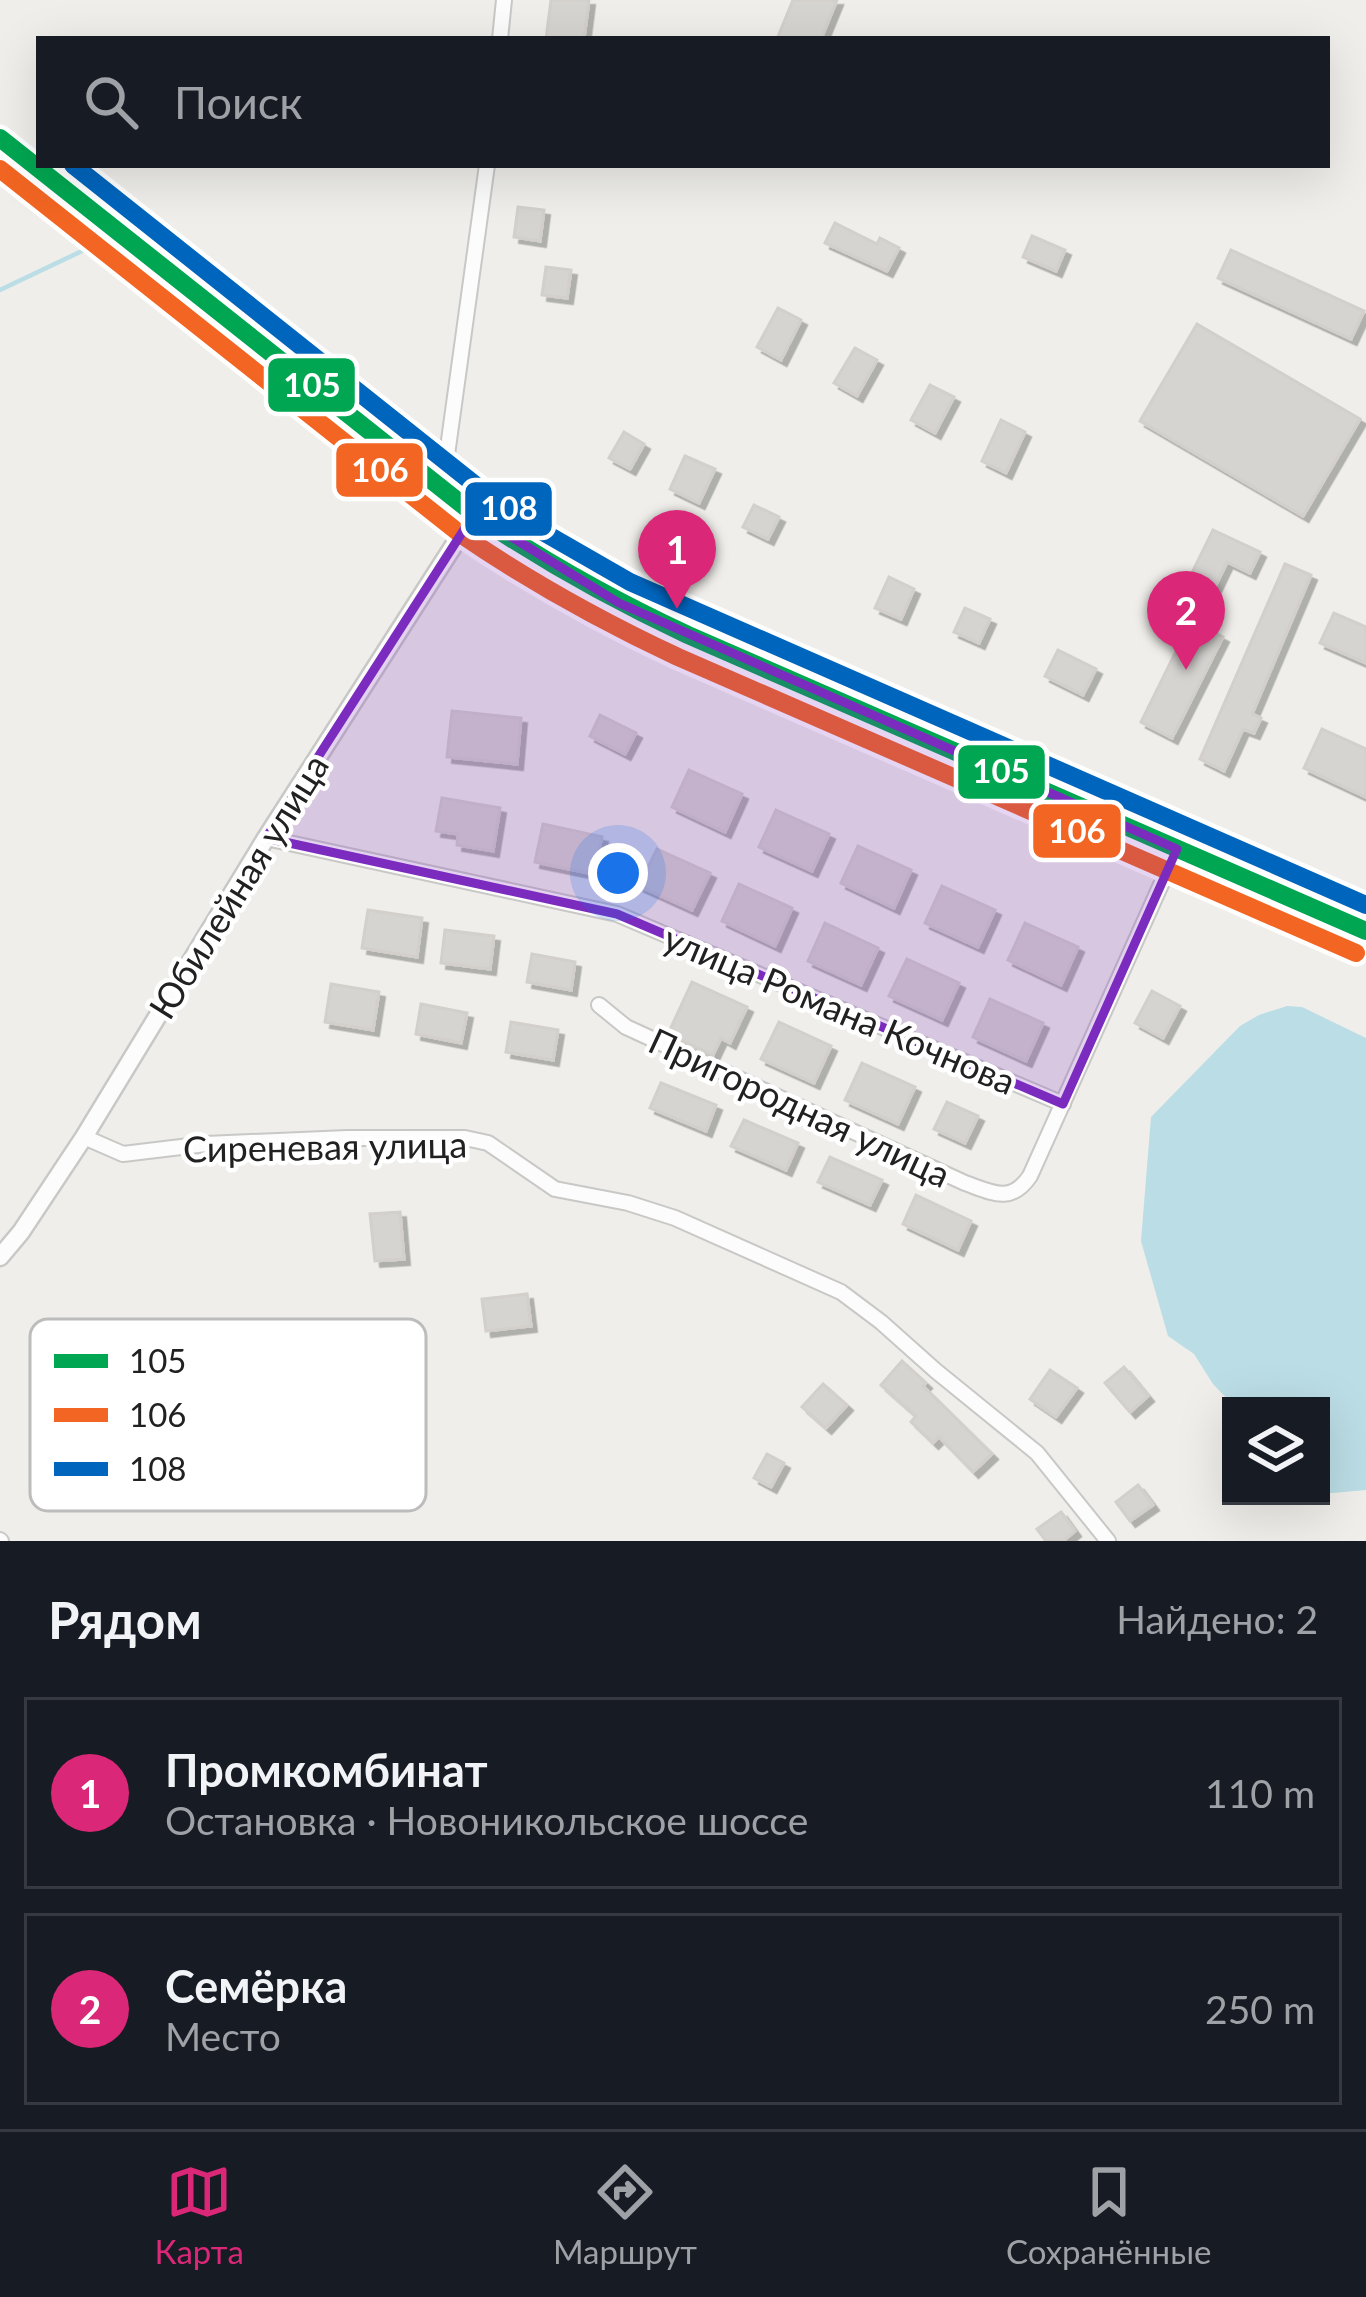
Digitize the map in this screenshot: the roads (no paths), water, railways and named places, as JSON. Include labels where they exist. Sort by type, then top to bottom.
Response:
[{"type":"highway","points":[[0,138],[36,167]]},
{"type":"highway","points":[[38,168],[442,490],[530,552],[620,603],[1366,931]]},
{"type":"street","points":[[500,36],[504,0]]},
{"type":"street","points":[[442,490],[487,168]]},
{"type":"street","name":"Юбилейная улица","points":[[0,1257],[84,1137],[266,838],[474,514]]},
{"type":"street","name":"улица Романа Кочнова","points":[[266,838],[617,914],[1063,1104]]},
{"type":"street","points":[[1063,1104],[1177,849]]},
{"type":"street","name":"Пригородная улица","points":[[599,1005],[626,1027],[965,1183],[1008,1195],[1021,1190],[1063,1104]]},
{"type":"street","name":"Сиреневая улица","points":[[84,1137],[123,1154],[347,1138],[465,1138],[488,1143],[555,1189],[675,1218],[841,1292],[1037,1453],[1108,1541]]},
{"type":"water","points":[[1287,1006],[1302,1007],[1366,1038],[1366,1490],[1330,1493],[1330,1397],[1225,1397],[1194,1354],[1168,1336],[1141,1241],[1151,1117],[1240,1026]]},
{"type":"waterway","points":[[0,290],[103,241]]},
{"type":"place","name":"Промкомбинат","points":[[677,609]]},
{"type":"place","name":"Семёрка","points":[[1186,670]]}]
